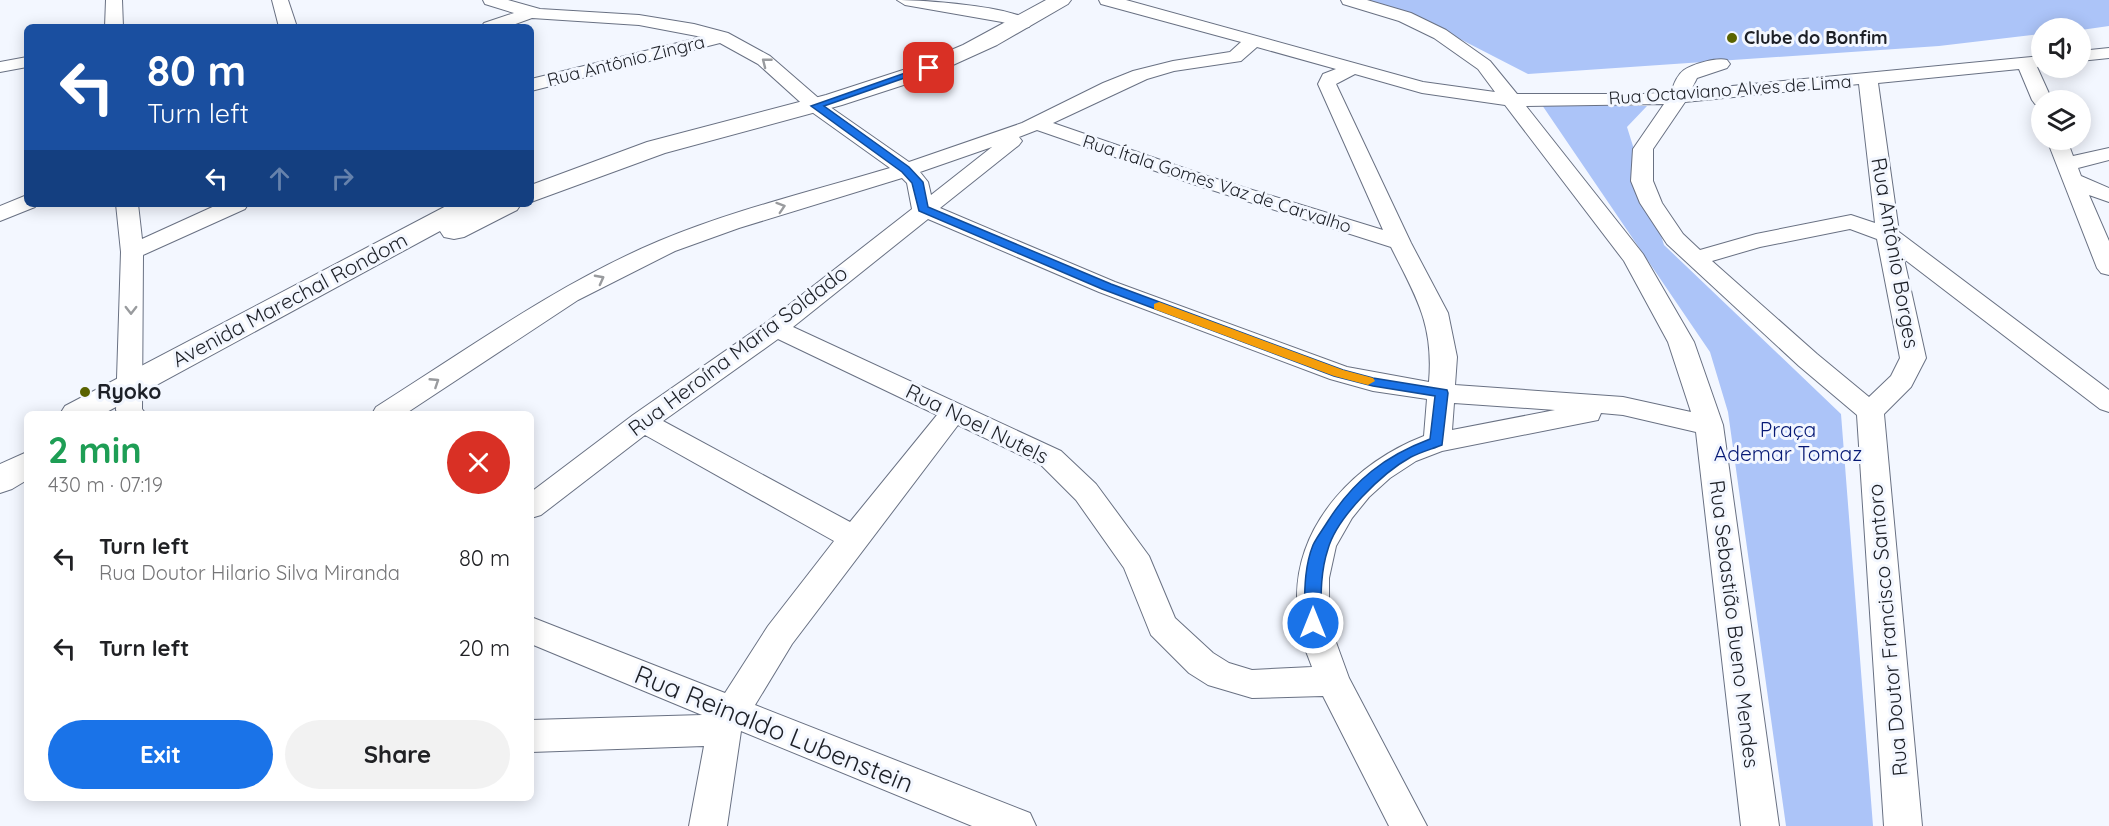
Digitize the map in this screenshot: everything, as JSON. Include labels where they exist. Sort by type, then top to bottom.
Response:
[{"type":"main road","points":[[534,177],[664,132],[810,101],[913,75],[965,53],[1014,20],[1036,0]]},
{"type":"main road","points":[[534,193],[617,160],[810,101],[905,65],[983,29],[1014,20],[1061,0]]},
{"type":"main road","name":"Avenida Marechal Rondom","points":[[96,411],[128,406],[466,207]]},
{"type":"main road","points":[[128,406],[502,207]]},
{"type":"main road","points":[[0,456],[24,443]]},
{"type":"main road","points":[[0,480],[24,466]]},
{"type":"street","points":[[114,0],[114,24]]},
{"type":"street","points":[[280,0],[287,24]]},
{"type":"street","points":[[491,0],[531,13],[639,20],[694,29],[722,37],[764,60],[810,101],[906,170],[917,182],[923,209],[1107,287],[1339,373],[1373,382],[1442,393],[1623,406],[1709,425]]},
{"type":"street","points":[[499,24],[568,0]]},
{"type":"street","points":[[905,0],[1014,20]]},
{"type":"street","name":"Rua Octaviano Alves de Lima","points":[[1107,0],[1422,87],[1512,100],[1643,100],[2031,62]]},
{"type":"street","name":"Rua Sebastião Bueno Mendes","points":[[1349,0],[1405,17],[1440,34],[1484,64],[1635,259],[1681,342],[1709,425],[1760,826]]},
{"type":"street","points":[[964,12],[983,29]]},
{"type":"street","name":"Rua Antônio Zingra","points":[[534,84],[722,37]]},
{"type":"street","points":[[1235,57],[1253,41]]},
{"type":"street","points":[[2091,55],[2109,53]]},
{"type":"street","points":[[391,411],[570,295],[667,246],[730,223],[906,170],[1032,125],[1140,75],[1173,66],[1235,57],[1281,63],[1299,69],[1327,84],[1400,243],[1436,313],[1444,357],[1437,442]]},
{"type":"street","points":[[0,68],[24,63]]},
{"type":"street","points":[[1721,64],[1690,74],[1684,81],[1679,96],[1643,149],[1642,182],[1651,203],[1675,240],[1808,360],[1870,412]]},
{"type":"street","points":[[1327,84],[1330,78],[1352,69]]},
{"type":"street","name":"Rua Antônio Borges","points":[[1868,79],[1888,235],[1914,357],[1902,381],[1870,412]]},
{"type":"street","name":"Rua Heroína Maria Soldado","points":[[534,505],[776,328],[923,209],[1032,125]]},
{"type":"street","name":"Rua Ítala Gomes Vaz de Carvalho","points":[[1032,125],[1400,243]]},
{"type":"street","points":[[2061,150],[2109,268]]},
{"type":"street","points":[[2069,172],[2109,154]]},
{"type":"street","points":[[2069,172],[2109,196]]},
{"type":"street","points":[[0,214],[24,203]]},
{"type":"street","points":[[127,207],[132,252],[128,406]]},
{"type":"street","points":[[132,252],[230,207]]},
{"type":"street","points":[[1696,258],[1756,241],[1851,222],[1888,235],[2109,403]]},
{"type":"street","name":"Rua Noel Nutels","points":[[776,328],[956,411],[1051,458],[1086,492],[1138,564],[1162,626],[1201,663],[1220,675],[1252,684],[1333,681]]},
{"type":"street","points":[[1408,826],[1333,681],[1313,623],[1313,578],[1321,546],[1342,510],[1359,490],[1380,471],[1406,454],[1437,442],[1623,406]]},
{"type":"street","points":[[708,826],[729,720],[780,635],[956,411]]},
{"type":"street","name":"Rua Doutor Francisco Santoro","points":[[1870,412],[1903,826]]},
{"type":"street","points":[[643,423],[854,538]]},
{"type":"street","name":"Rua Reinaldo Lubenstein","points":[[534,631],[729,720],[1017,826]]},
{"type":"street","points":[[534,736],[729,720]]},
{"type":"green space","name":"Clube do Bonfim","points":[[1367,0],[2109,0],[2109,26],[2091,29],[2091,18],[2031,18],[2031,35],[1939,46],[1528,74],[1423,20]]},
{"type":"green space","name":"Praça Ademar Tomaz","points":[[1542,105],[1647,106],[1627,127],[1664,245],[1841,414],[1873,826],[1786,826],[1728,412],[1710,352]]},
{"type":"slow traffic","points":[[1159,306],[1339,373],[1368,381]]},
{"type":"place","name":"Clube do Bonfim","points":[[1732,38]]},
{"type":"place","name":"Ryoko","points":[[85,392]]},
{"type":"route","points":[[929,68],[816,106],[906,170],[917,182],[923,209],[1107,287],[1339,373],[1373,382],[1442,393],[1437,442],[1406,454],[1380,471],[1342,510],[1321,546],[1313,578],[1313,623]]}]
